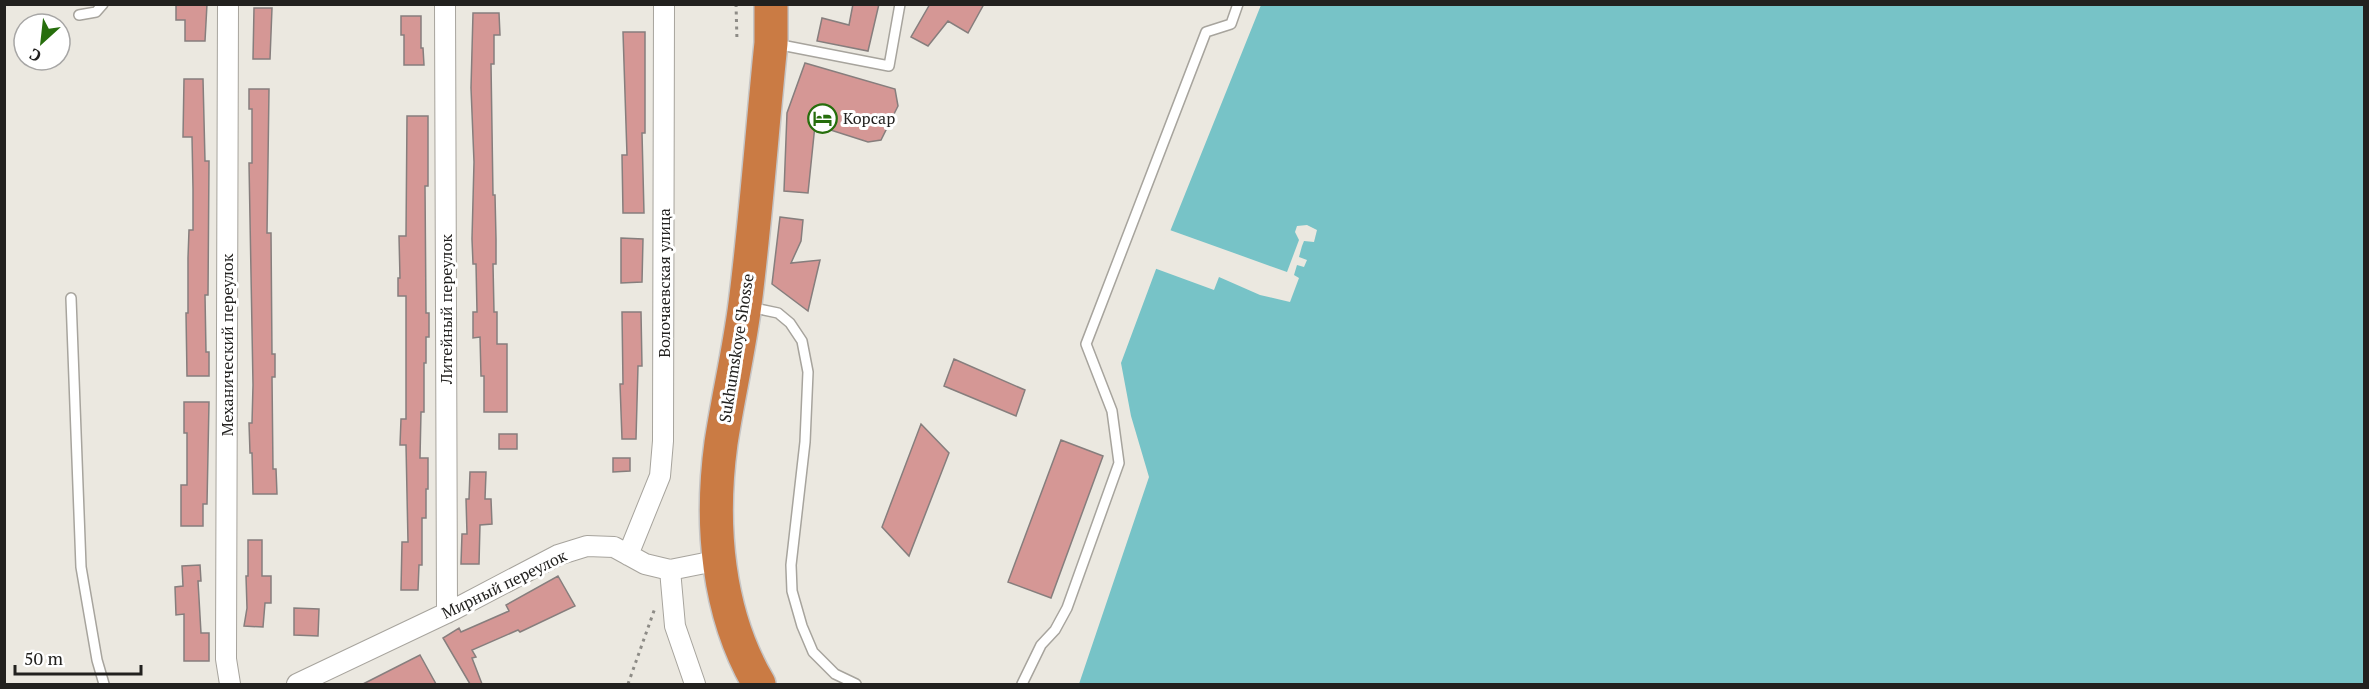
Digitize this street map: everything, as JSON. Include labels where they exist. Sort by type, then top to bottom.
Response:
[{"type":"highway","name":"Sukhumskoye Shosse","points":[[759,684],[738,644],[730,620],[720,560],[716,506],[719,465],[745,306],[771,43],[771,4]]},
{"type":"street","name":"Механический переулок","points":[[228,4],[226,659],[230,684]]},
{"type":"street","name":"Литейный переулок","points":[[445,4],[447,613]]},
{"type":"street","name":"Волочаевская улица","points":[[628,555],[660,476],[663,441],[664,4]]},
{"type":"street","name":"Мирный переулок","points":[[297,684],[447,613],[558,555],[587,546],[614,547],[645,564],[669,570],[720,560]]},
{"type":"street","points":[[669,570],[675,626],[695,684]]},
{"type":"lane","points":[[79,15],[96,12],[103,4]]},
{"type":"lane","points":[[771,43],[889,66],[900,4]]},
{"type":"lane","points":[[1022,684],[1041,645],[1054,630],[1067,608],[1119,463],[1112,411],[1086,344],[1206,32],[1231,24],[1238,4]]},
{"type":"lane","points":[[71,298],[81,567],[97,660],[104,684]]},
{"type":"lane","points":[[745,306],[778,313],[790,323],[802,341],[808,372],[805,442],[791,565],[792,591],[802,626],[813,652],[835,674],[856,684]]},
{"type":"path","points":[[736,4],[737,41]]},
{"type":"path","points":[[628,684],[657,603]]},
{"type":"water","points":[[1261,5],[2364,5],[2364,684],[1079,684],[1149,477],[1131,416],[1121,363],[1171,229]]},
{"type":"pier","points":[[1307,225],[1317,230],[1314,242],[1304,241],[1302,246],[1299,257],[1307,260],[1304,267],[1297,265],[1294,275],[1299,278],[1290,302],[1260,295],[1219,277],[1214,290],[1154,268],[1167,229],[1287,272],[1299,240],[1295,232],[1297,226]]},
{"type":"building","points":[[176,4],[207,4],[205,41],[185,41],[185,20],[176,20]]},
{"type":"building","points":[[853,4],[879,4],[868,51],[817,41],[822,18],[849,25]]},
{"type":"building","points":[[930,4],[984,4],[968,33],[948,21],[928,46],[911,37]]},
{"type":"building","points":[[254,8],[272,8],[270,59],[253,59]]},
{"type":"building","points":[[473,13],[499,13],[500,35],[494,35],[494,64],[491,64],[496,239],[496,264],[493,264],[497,344],[507,344],[507,412],[484,412],[484,376],[481,376],[480,337],[473,338],[473,312],[477,312],[476,264],[473,264],[472,239]]},
{"type":"building","points":[[401,16],[421,16],[421,48],[423,48],[424,65],[404,65],[404,35],[401,35]]},
{"type":"building","points":[[623,32],[645,32],[645,133],[642,133],[644,213],[623,213],[622,155],[627,155]]},
{"type":"building","points":[[805,63],[895,89],[898,106],[881,140],[868,142],[815,125],[808,193],[784,191],[787,113]]},
{"type":"building","points":[[184,79],[203,79],[205,161],[209,161],[208,295],[205,295],[206,352],[209,352],[209,376],[187,376],[186,313],[188,313],[189,230],[193,230],[193,189],[192,137],[183,137]]},
{"type":"building","points":[[249,89],[269,89],[267,233],[271,233],[272,354],[275,354],[275,377],[272,377],[273,469],[276,469],[277,494],[253,494],[252,453],[250,453],[249,423],[252,423],[253,385],[249,163],[252,163],[252,109],[249,109]]},
{"type":"building","points":[[407,116],[428,116],[428,186],[425,186],[426,313],[429,313],[429,337],[426,337],[426,363],[424,363],[424,412],[421,412],[420,458],[428,458],[428,489],[426,489],[426,518],[422,518],[422,565],[419,565],[418,590],[401,590],[402,542],[408,542],[406,445],[400,445],[401,419],[406,419],[406,296],[398,296],[398,278],[400,278],[399,236],[406,236]]},
{"type":"building","points":[[780,217],[803,220],[801,241],[791,263],[820,260],[808,311],[772,284]]},
{"type":"building","points":[[621,238],[643,239],[642,282],[621,283]]},
{"type":"building","points":[[622,312],[641,312],[642,366],[638,366],[636,439],[622,439],[620,384],[623,384]]},
{"type":"building","points":[[954,359],[1025,390],[1016,416],[944,386]]},
{"type":"building","points":[[184,402],[209,402],[207,504],[203,504],[203,526],[181,526],[181,485],[187,485],[187,433],[184,433]]},
{"type":"building","points":[[921,424],[949,453],[909,556],[882,527]]},
{"type":"building","points":[[499,434],[517,434],[517,449],[499,449]]},
{"type":"building","points":[[1061,440],[1103,456],[1051,598],[1008,582]]},
{"type":"building","points":[[613,458],[630,458],[630,471],[613,472]]},
{"type":"building","points":[[470,472],[486,472],[485,499],[491,499],[492,524],[480,525],[479,564],[461,564],[462,534],[467,534],[466,499],[469,499]]},
{"type":"building","points":[[248,540],[262,540],[262,576],[271,576],[271,603],[265,603],[263,627],[244,626],[247,608]]},
{"type":"building","points":[[200,565],[201,581],[198,581],[201,633],[209,633],[209,661],[184,661],[184,614],[176,615],[175,587],[183,586],[182,566]]},
{"type":"building","points":[[558,576],[575,606],[520,632],[518,630],[472,650],[476,657],[472,658],[482,684],[470,684],[443,638],[459,628],[461,632],[509,611],[506,605]]},
{"type":"building","points":[[294,608],[319,609],[318,636],[294,635]]},
{"type":"building","points":[[420,655],[436,684],[363,684]]},
{"type":"place","name":"Корсар","points":[[822,118]]}]
